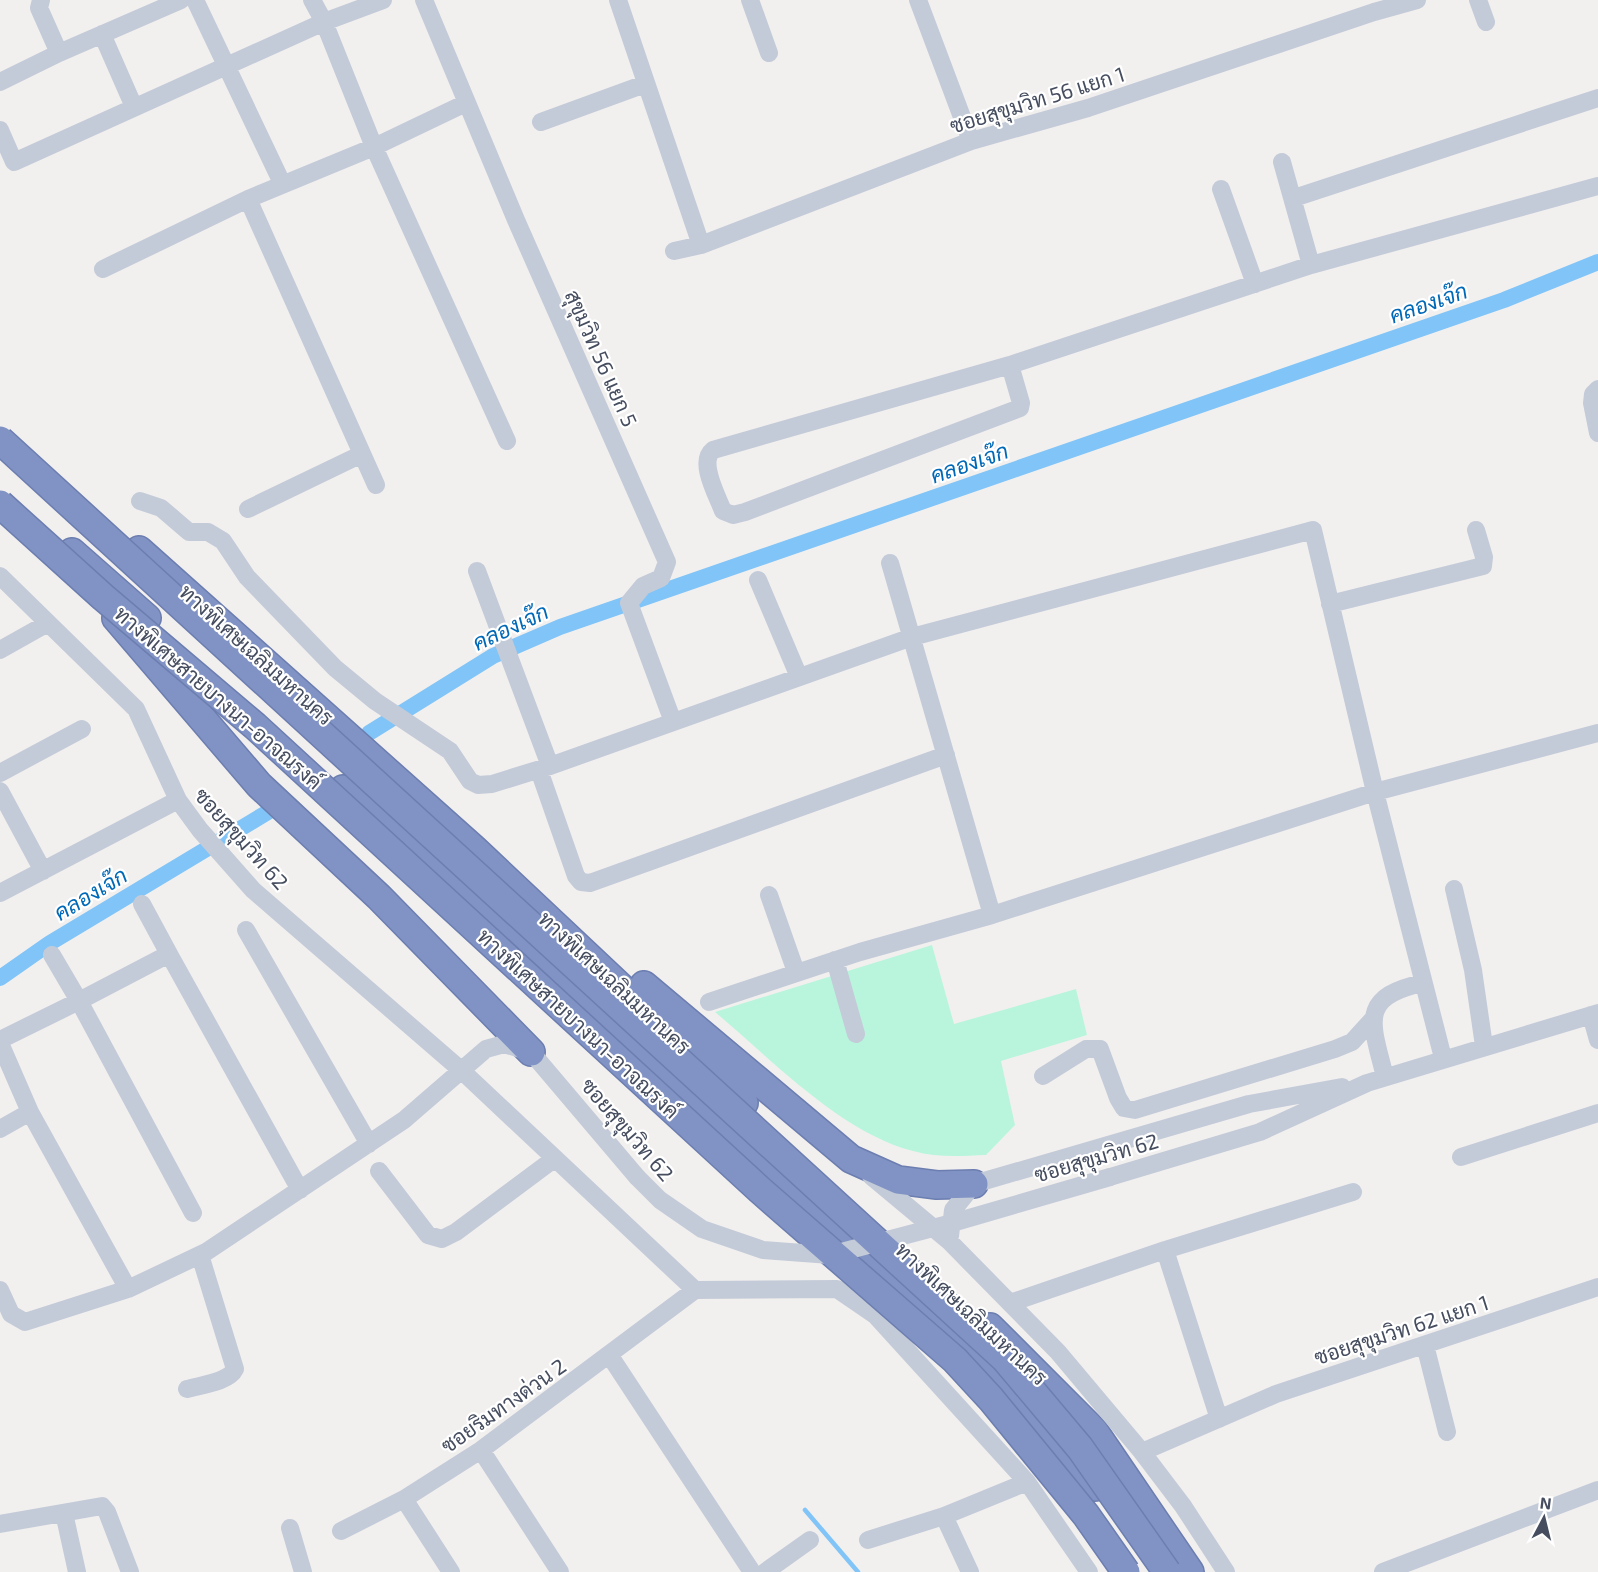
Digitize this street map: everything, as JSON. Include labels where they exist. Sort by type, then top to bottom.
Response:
[{"type":"highway","name":"ทางพิเศษเฉลิมมหานคร","points":[[0,429],[227,627],[474,849],[744,1103],[1013,1348],[1094,1431],[1190,1572]]},
{"type":"highway","name":"ทางพิเศษสายบางนา-อาจณรงค์","points":[[0,440],[632,1015],[1005,1359],[1080,1448],[1167,1572]]},
{"type":"highway","name":"ทางพิเศษเฉลิมมหานคร","points":[[0,488],[526,950],[1003,1378],[1107,1501],[1158,1572]]},
{"type":"highway","name":"ทางพิเศษสายบางนา-อาจณรงค์","points":[[0,504],[104,597],[255,726],[760,1190],[955,1360],[991,1399],[1086,1515],[1110,1546],[1126,1572]]},
{"type":"highway","points":[[29,513],[259,785],[379,897],[531,1052]]},
{"type":"highway","points":[[474,849],[552,909],[851,1159],[898,1180],[937,1185],[974,1184]]},
{"type":"street","points":[[41,0],[39,8],[59,53]]},
{"type":"street","points":[[0,82],[59,53],[181,0]]},
{"type":"street","points":[[195,0],[282,183]]},
{"type":"street","points":[[312,0],[324,22],[374,147],[507,441]]},
{"type":"street","points":[[0,130],[7,166],[324,22],[383,0]]},
{"type":"street","name":"สุขุมวิท 56 แยก 5","points":[[424,0],[466,103],[667,562],[661,578],[644,586],[629,603],[673,722]]},
{"type":"street","points":[[618,0],[700,245]]},
{"type":"street","points":[[750,0],[769,53]]},
{"type":"street","points":[[918,0],[971,141]]},
{"type":"street","name":"ซอยสุขุมวิท 56 แยก 1","points":[[674,251],[700,245],[971,141],[1088,108],[1374,12],[1417,0]]},
{"type":"street","points":[[1478,0],[1486,22]]},
{"type":"street","points":[[102,34],[134,107]]},
{"type":"street","points":[[541,122],[645,84]]},
{"type":"street","points":[[1294,198],[1598,98]]},
{"type":"street","points":[[103,269],[282,183],[374,147],[466,103]]},
{"type":"street","points":[[1282,162],[1294,198],[1311,266]]},
{"type":"street","points":[[1011,365],[1021,403],[1020,408],[745,512],[733,515],[723,511],[705,463],[708,454],[713,450],[1011,365],[1311,266],[1598,186]]},
{"type":"street","points":[[1221,189],[1255,284]]},
{"type":"street","points":[[248,199],[376,485]]},
{"type":"street","points":[[1598,389],[1593,394],[1592,403],[1598,433]]},
{"type":"street","points":[[248,508],[362,454]]},
{"type":"street","points":[[140,501],[161,508],[189,532],[208,532],[223,541],[247,577],[335,668],[375,701],[450,751],[470,781],[478,784],[492,784],[545,768],[912,637],[1313,530],[1375,792],[1443,1058]]},
{"type":"street","points":[[1330,604],[1483,566],[1484,557],[1476,530]]},
{"type":"street","points":[[890,563],[992,915]]},
{"type":"street","points":[[477,570],[516,669],[576,876],[581,882],[590,883],[946,755]]},
{"type":"street","name":"ซอยสุขุมวิท 62","points":[[0,576],[136,709],[178,800],[200,830],[253,890],[461,1070],[694,1290]]},
{"type":"street","points":[[758,579],[799,677]]},
{"type":"street","points":[[0,650],[48,623]]},
{"type":"street","points":[[0,773],[82,729]]},
{"type":"street","points":[[709,1002],[796,972],[992,915],[1375,792],[1598,733]]},
{"type":"street","points":[[0,791],[43,871]]},
{"type":"street","points":[[0,893],[178,800]]},
{"type":"street","points":[[1454,889],[1473,970],[1484,1046]]},
{"type":"street","points":[[769,895],[796,972]]},
{"type":"street","points":[[142,904],[300,1190]]},
{"type":"street","points":[[246,930],[369,1143]]},
{"type":"street","points":[[128,1289],[30,1112],[0,1041],[169,954]]},
{"type":"street","points":[[52,955],[79,1001],[192,1214]]},
{"type":"street","points":[[835,960],[856,1034]]},
{"type":"street","points":[[1043,1076],[1086,1049],[1100,1048],[1118,1098],[1124,1108],[1135,1110],[1352,1042],[1373,1019],[1377,1005],[1388,994],[1423,983]]},
{"type":"street","points":[[1595,1014],[1598,1040]]},
{"type":"street","name":"ซอยสุขุมวิท 62","points":[[531,1052],[660,1200],[702,1229],[763,1250],[830,1255],[952,1223],[1260,1132],[1367,1083],[1443,1058],[1595,1014]]},
{"type":"street","points":[[1373,1019],[1385,1077]]},
{"type":"street","points":[[0,1290],[11,1314],[25,1322],[128,1289],[200,1255],[300,1190],[404,1120],[486,1049],[504,1044],[531,1052]]},
{"type":"street","points":[[949,1241],[953,1210],[974,1184],[1250,1104],[1367,1083]]},
{"type":"street","points":[[0,1129],[30,1112]]},
{"type":"street","points":[[1461,1157],[1598,1113]]},
{"type":"street","points":[[379,1171],[428,1235],[442,1239],[456,1232],[554,1159]]},
{"type":"street","points":[[851,1159],[949,1241],[1058,1353],[1142,1452],[1183,1506],[1226,1572]]},
{"type":"street","points":[[1010,1303],[1165,1250],[1353,1192]]},
{"type":"street","points":[[1165,1250],[1219,1419]]},
{"type":"street","points":[[187,1389],[224,1378],[235,1369],[200,1255]]},
{"type":"street","name":"ซอยสุขุมวิท 62 แยก 1","points":[[1142,1452],[1276,1394],[1598,1287]]},
{"type":"street","points":[[694,1290],[837,1289],[875,1315],[1027,1482],[1089,1572]]},
{"type":"street","name":"ซอยริมทางด่วน 2","points":[[341,1531],[404,1498],[481,1450],[610,1356],[694,1290]]},
{"type":"street","points":[[1425,1345],[1447,1432]]},
{"type":"street","points":[[610,1356],[752,1572]]},
{"type":"street","points":[[481,1450],[560,1572]]},
{"type":"street","points":[[868,1540],[944,1516],[1027,1482]]},
{"type":"street","points":[[1383,1572],[1598,1490]]},
{"type":"street","points":[[404,1498],[451,1572]]},
{"type":"street","points":[[0,1524],[99,1506],[105,1508],[130,1572]]},
{"type":"street","points":[[64,1513],[77,1572]]},
{"type":"street","points":[[944,1516],[970,1572]]},
{"type":"street","points":[[290,1528],[303,1572]]},
{"type":"street","points":[[765,1572],[810,1540]]},
{"type":"green space","points":[[932,945],[954,1024],[1076,989],[1087,1035],[1001,1061],[1015,1125],[986,1155],[931,1155],[886,1142],[833,1112],[783,1072],[715,1012]]},
{"type":"waterway","name":"คลองเจ๊ก","points":[[369,733],[493,656],[560,627],[1504,300],[1598,262]]},
{"type":"waterway","name":"คลองเจ๊ก","points":[[0,978],[50,943],[268,812]]},
{"type":"waterway","points":[[805,1510],[858,1572]]}]
